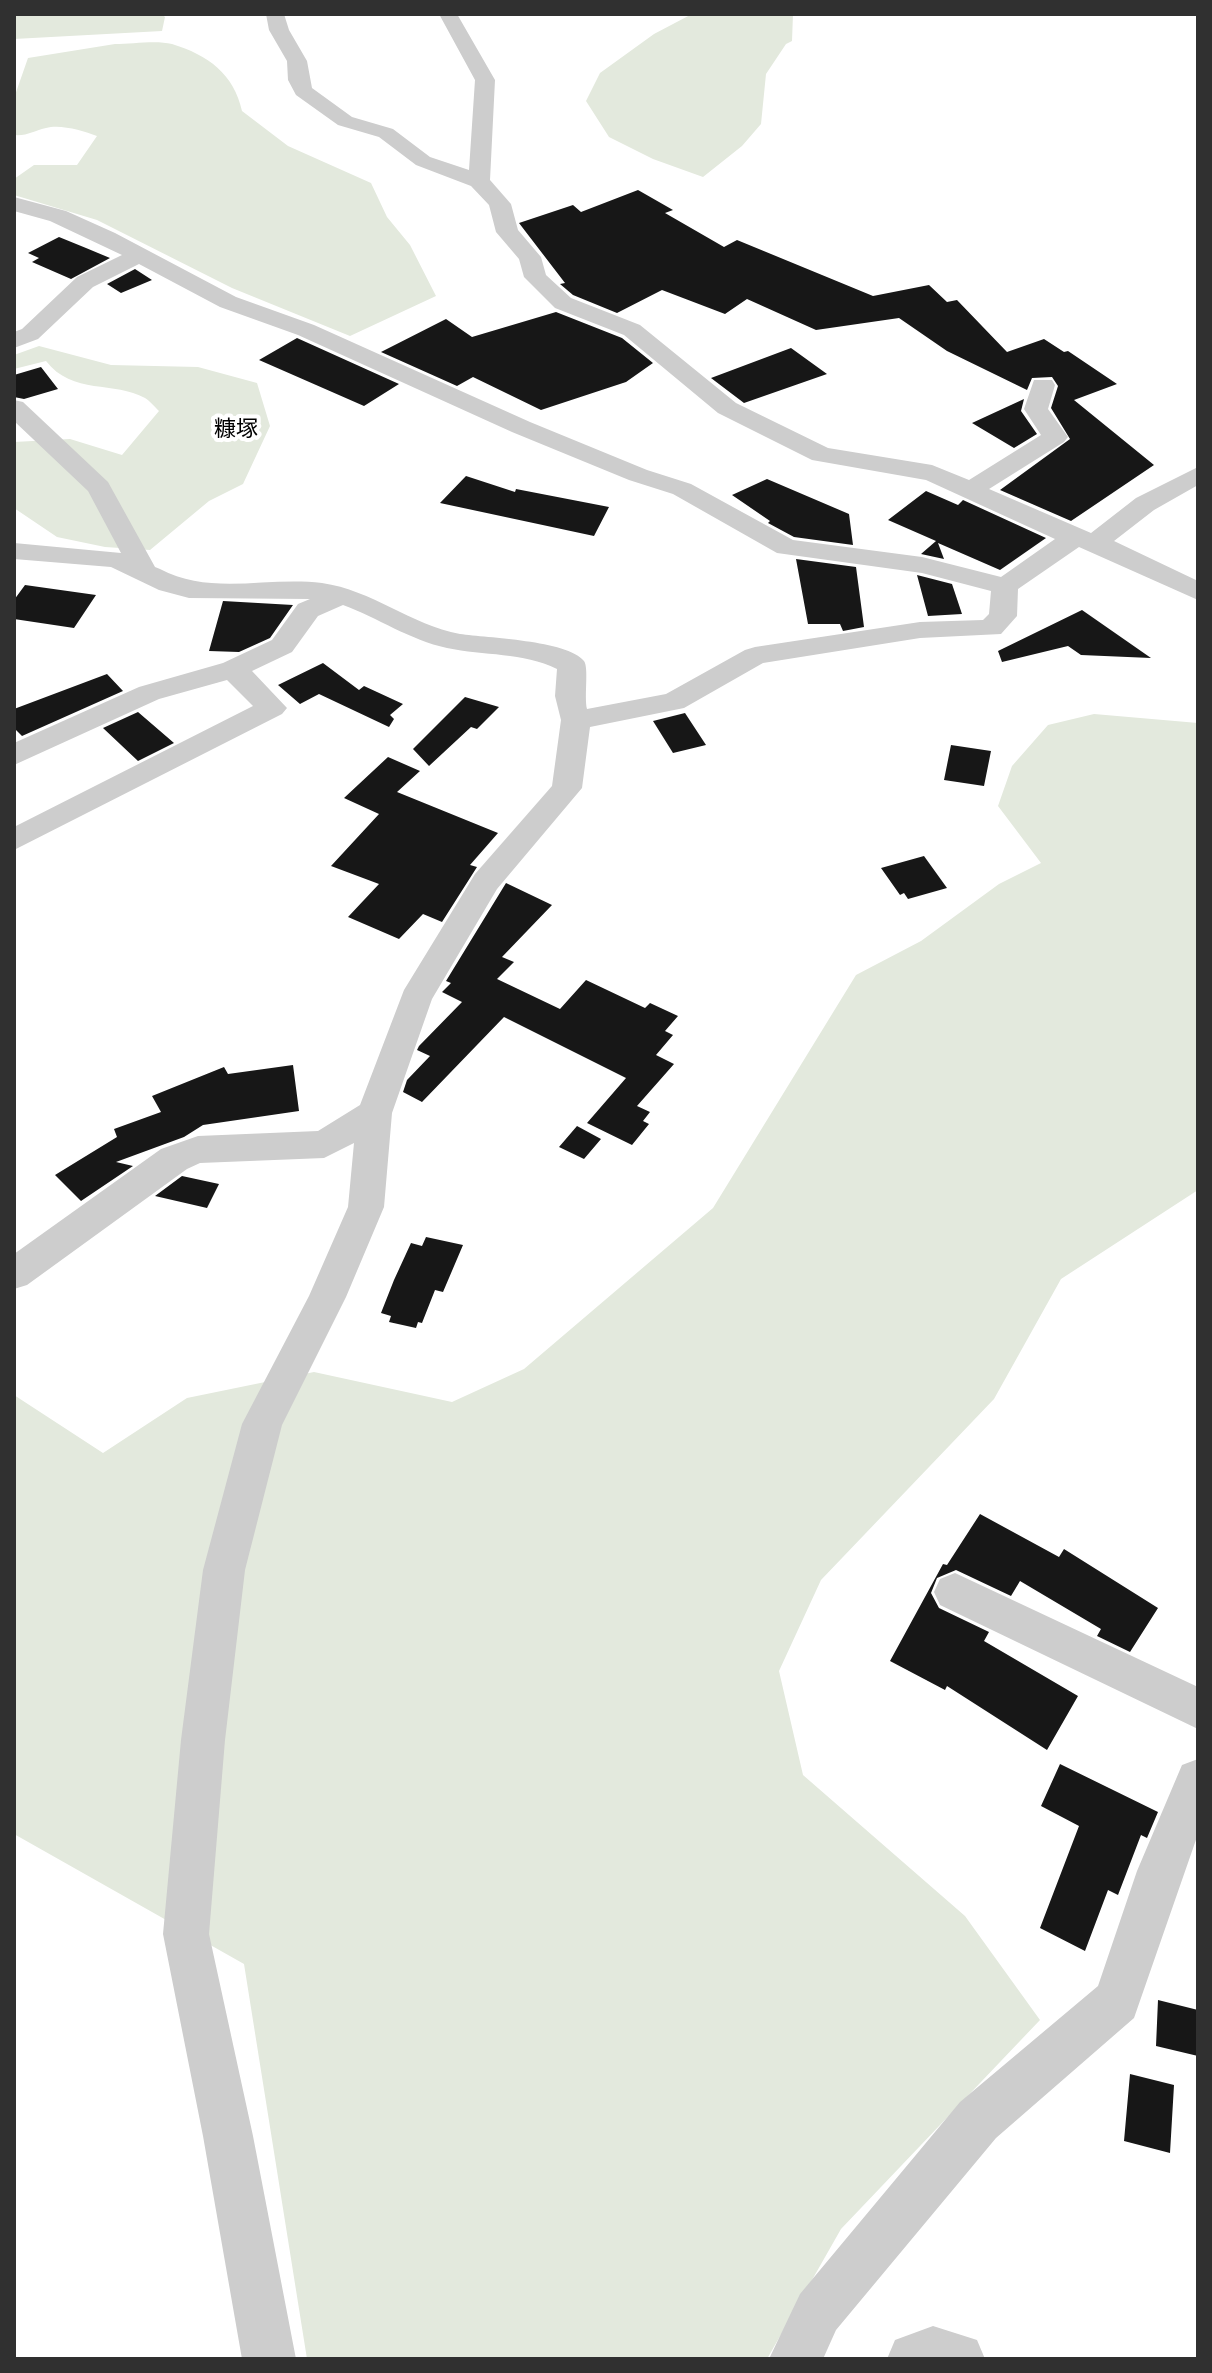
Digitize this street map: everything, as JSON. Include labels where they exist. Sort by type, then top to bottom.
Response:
[{"type":"street","points":[[275,14],[279,30],[297,61],[298,80],[303,91],[328,112],[345,121],[386,133],[423,161],[479,181],[500,204],[507,232],[530,257],[535,277],[545,289],[563,303],[632,330],[727,408],[821,455],[932,473],[1198,592]]},
{"type":"street","points":[[448,14],[485,80],[479,181]]},
{"type":"street","points":[[14,204],[58,216],[228,302],[306,330],[521,427],[638,475],[682,489],[786,547],[922,565],[1005,586],[1198,475]]},
{"type":"street","points":[[14,341],[30,334],[85,282],[140,255]]},
{"type":"street","points":[[973,492],[982,481],[1055,437],[1036,409],[1043,385]]},
{"type":"street","points":[[14,407],[99,487],[142,568]]},
{"type":"street","points":[[14,551],[111,559],[142,568],[165,584],[186,590],[218,593],[298,589],[342,595],[445,639],[555,655],[572,665],[569,696],[576,720],[567,788],[486,882],[416,998],[375,1113],[366,1207],[327,1297],[262,1424],[224,1570],[186,1934],[228,2136],[269,2359]]},
{"type":"street","points":[[576,720],[674,702],[755,656],[920,630],[991,628],[1003,616],[1005,586]]},
{"type":"street","points":[[14,755],[149,693],[233,669],[282,646],[308,610],[342,595]]},
{"type":"street","points":[[14,840],[272,708],[233,669]]},
{"type":"street","points":[[14,1274],[174,1159],[198,1150],[324,1144],[375,1113]]},
{"type":"street","points":[[955,1592],[1198,1709]]},
{"type":"street","points":[[796,2359],[818,2312],[978,2120],[1117,2001],[1160,1871],[1198,1780]]},
{"type":"street","points":[[914,2359],[933,2352],[958,2359]]},
{"type":"shaded area","points":[[14,14],[162,14],[165,17],[162,31],[14,39]]},
{"type":"shaded area","points":[[692,14],[793,14],[792,41],[786,44],[766,74],[761,124],[742,146],[703,177],[653,159],[609,137],[586,101],[600,73],[654,34]]},
{"type":"shaded area","points":[[166,43],[197,54],[226,76],[242,111],[288,146],[371,183],[387,217],[410,245],[436,296],[350,336],[232,288],[97,220],[14,195],[14,179],[34,165],[77,165],[97,136],[58,127],[14,135],[14,98],[28,58],[115,44]]},
{"type":"shaded area","points":[[39,346],[111,365],[198,367],[257,383],[270,426],[243,484],[209,501],[150,550],[105,547],[57,537],[14,508],[14,442],[70,439],[122,455],[159,411],[147,399],[133,393],[68,379],[46,361],[14,369],[14,355]]},
{"type":"shaded area","points":[[1094,714],[1198,723],[1198,1190],[1061,1279],[994,1399],[821,1580],[779,1671],[803,1775],[965,1916],[1040,2020],[841,2229],[767,2359],[307,2359],[244,1964],[14,1834],[14,1395],[103,1453],[187,1398],[314,1372],[452,1402],[524,1369],[713,1208],[856,975],[921,941],[999,884],[1041,863],[998,806],[1012,766],[1048,725]]},
{"type":"building","points":[[638,190],[673,210],[665,213],[724,247],[737,240],[873,296],[929,285],[947,302],[957,300],[1007,352],[1044,339],[1064,352],[1068,351],[1117,384],[1074,400],[1154,465],[1071,521],[1000,490],[1070,439],[1051,408],[1058,386],[1052,377],[1032,378],[1027,390],[947,351],[899,318],[816,330],[747,299],[725,314],[662,290],[617,313],[573,295],[560,284],[565,283],[519,223],[573,205],[581,212]]},
{"type":"building","points":[[59,237],[110,258],[71,279],[32,262],[39,258],[28,253]]},
{"type":"building","points":[[135,269],[152,280],[121,293],[107,284]]},
{"type":"building","points":[[556,312],[622,338],[653,363],[626,382],[541,410],[473,377],[457,386],[381,352],[446,319],[472,337]]},
{"type":"building","points":[[297,338],[399,384],[364,406],[259,360]]},
{"type":"building","points":[[791,348],[827,374],[744,403],[711,378]]},
{"type":"building","points":[[41,367],[58,389],[24,399],[14,397],[14,375]]},
{"type":"building","points":[[1024,399],[1021,411],[1037,434],[1014,448],[972,423]]},
{"type":"building","points":[[466,476],[515,492],[516,489],[609,507],[594,536],[440,503]]},
{"type":"building","points":[[767,479],[849,514],[853,545],[794,537],[768,523],[770,521],[732,495]]},
{"type":"building","points":[[926,491],[958,505],[963,500],[1046,538],[1000,570],[938,543],[944,559],[921,554],[936,541],[888,520]]},
{"type":"building","points":[[796,559],[856,567],[864,627],[843,631],[840,624],[808,624]]},
{"type":"building","points":[[917,575],[952,584],[962,614],[928,616]]},
{"type":"building","points":[[25,585],[96,595],[74,628],[14,619],[14,600]]},
{"type":"building","points":[[223,601],[293,605],[270,638],[239,652],[209,651]]},
{"type":"building","points":[[1082,610],[1151,658],[1081,655],[1068,646],[1002,662],[998,651]]},
{"type":"building","points":[[323,663],[359,690],[364,686],[403,704],[390,715],[394,719],[389,727],[319,694],[300,704],[278,685]]},
{"type":"building","points":[[107,674],[123,691],[22,736],[14,728],[14,709]]},
{"type":"building","points":[[465,697],[499,707],[477,729],[471,727],[429,766],[413,749]]},
{"type":"building","points":[[138,712],[174,743],[138,761],[103,728]]},
{"type":"building","points":[[685,713],[706,745],[673,753],[653,721]]},
{"type":"building","points":[[951,745],[991,751],[984,786],[944,780]]},
{"type":"building","points":[[388,757],[420,771],[397,792],[498,833],[470,865],[477,867],[442,922],[423,914],[399,939],[348,917],[379,884],[331,866],[379,814],[344,798]]},
{"type":"building","points":[[924,856],[947,888],[908,899],[904,893],[900,895],[881,868]]},
{"type":"building","points":[[506,883],[552,905],[502,957],[514,962],[497,979],[560,1009],[586,980],[645,1008],[650,1003],[678,1016],[665,1031],[673,1035],[656,1055],[674,1064],[637,1106],[650,1112],[643,1121],[649,1124],[632,1145],[587,1123],[626,1078],[504,1017],[422,1102],[403,1092],[407,1080],[430,1056],[417,1050],[419,1046],[462,1002],[442,992],[451,983],[446,981]]},
{"type":"building","points":[[293,1065],[299,1111],[203,1125],[184,1137],[116,1162],[133,1166],[81,1201],[55,1175],[117,1137],[114,1129],[161,1112],[152,1096],[224,1067],[228,1074]]},
{"type":"building","points":[[577,1126],[601,1139],[584,1159],[559,1147]]},
{"type":"building","points":[[182,1176],[219,1184],[207,1208],[155,1196]]},
{"type":"building","points":[[426,1237],[463,1245],[443,1292],[435,1290],[422,1323],[418,1322],[416,1328],[389,1322],[391,1316],[381,1313],[394,1280],[411,1243],[422,1246]]},
{"type":"building","points":[[980,1514],[1059,1557],[1064,1549],[1158,1608],[1130,1652],[1097,1636],[1101,1629],[1020,1581],[1011,1596],[956,1570],[937,1578],[931,1593],[939,1608],[989,1632],[984,1641],[1078,1696],[1047,1750],[947,1686],[945,1690],[890,1661],[943,1564],[947,1565]]},
{"type":"building","points":[[1060,1764],[1158,1812],[1147,1838],[1141,1835],[1118,1895],[1108,1890],[1085,1951],[1040,1928],[1079,1826],[1041,1806]]},
{"type":"building","points":[[1158,2000],[1198,2010],[1198,2056],[1156,2046]]},
{"type":"building","points":[[1130,2074],[1174,2085],[1170,2153],[1124,2141]]},
{"type":"district","name":"糠塚","points":[[236,432]]}]
